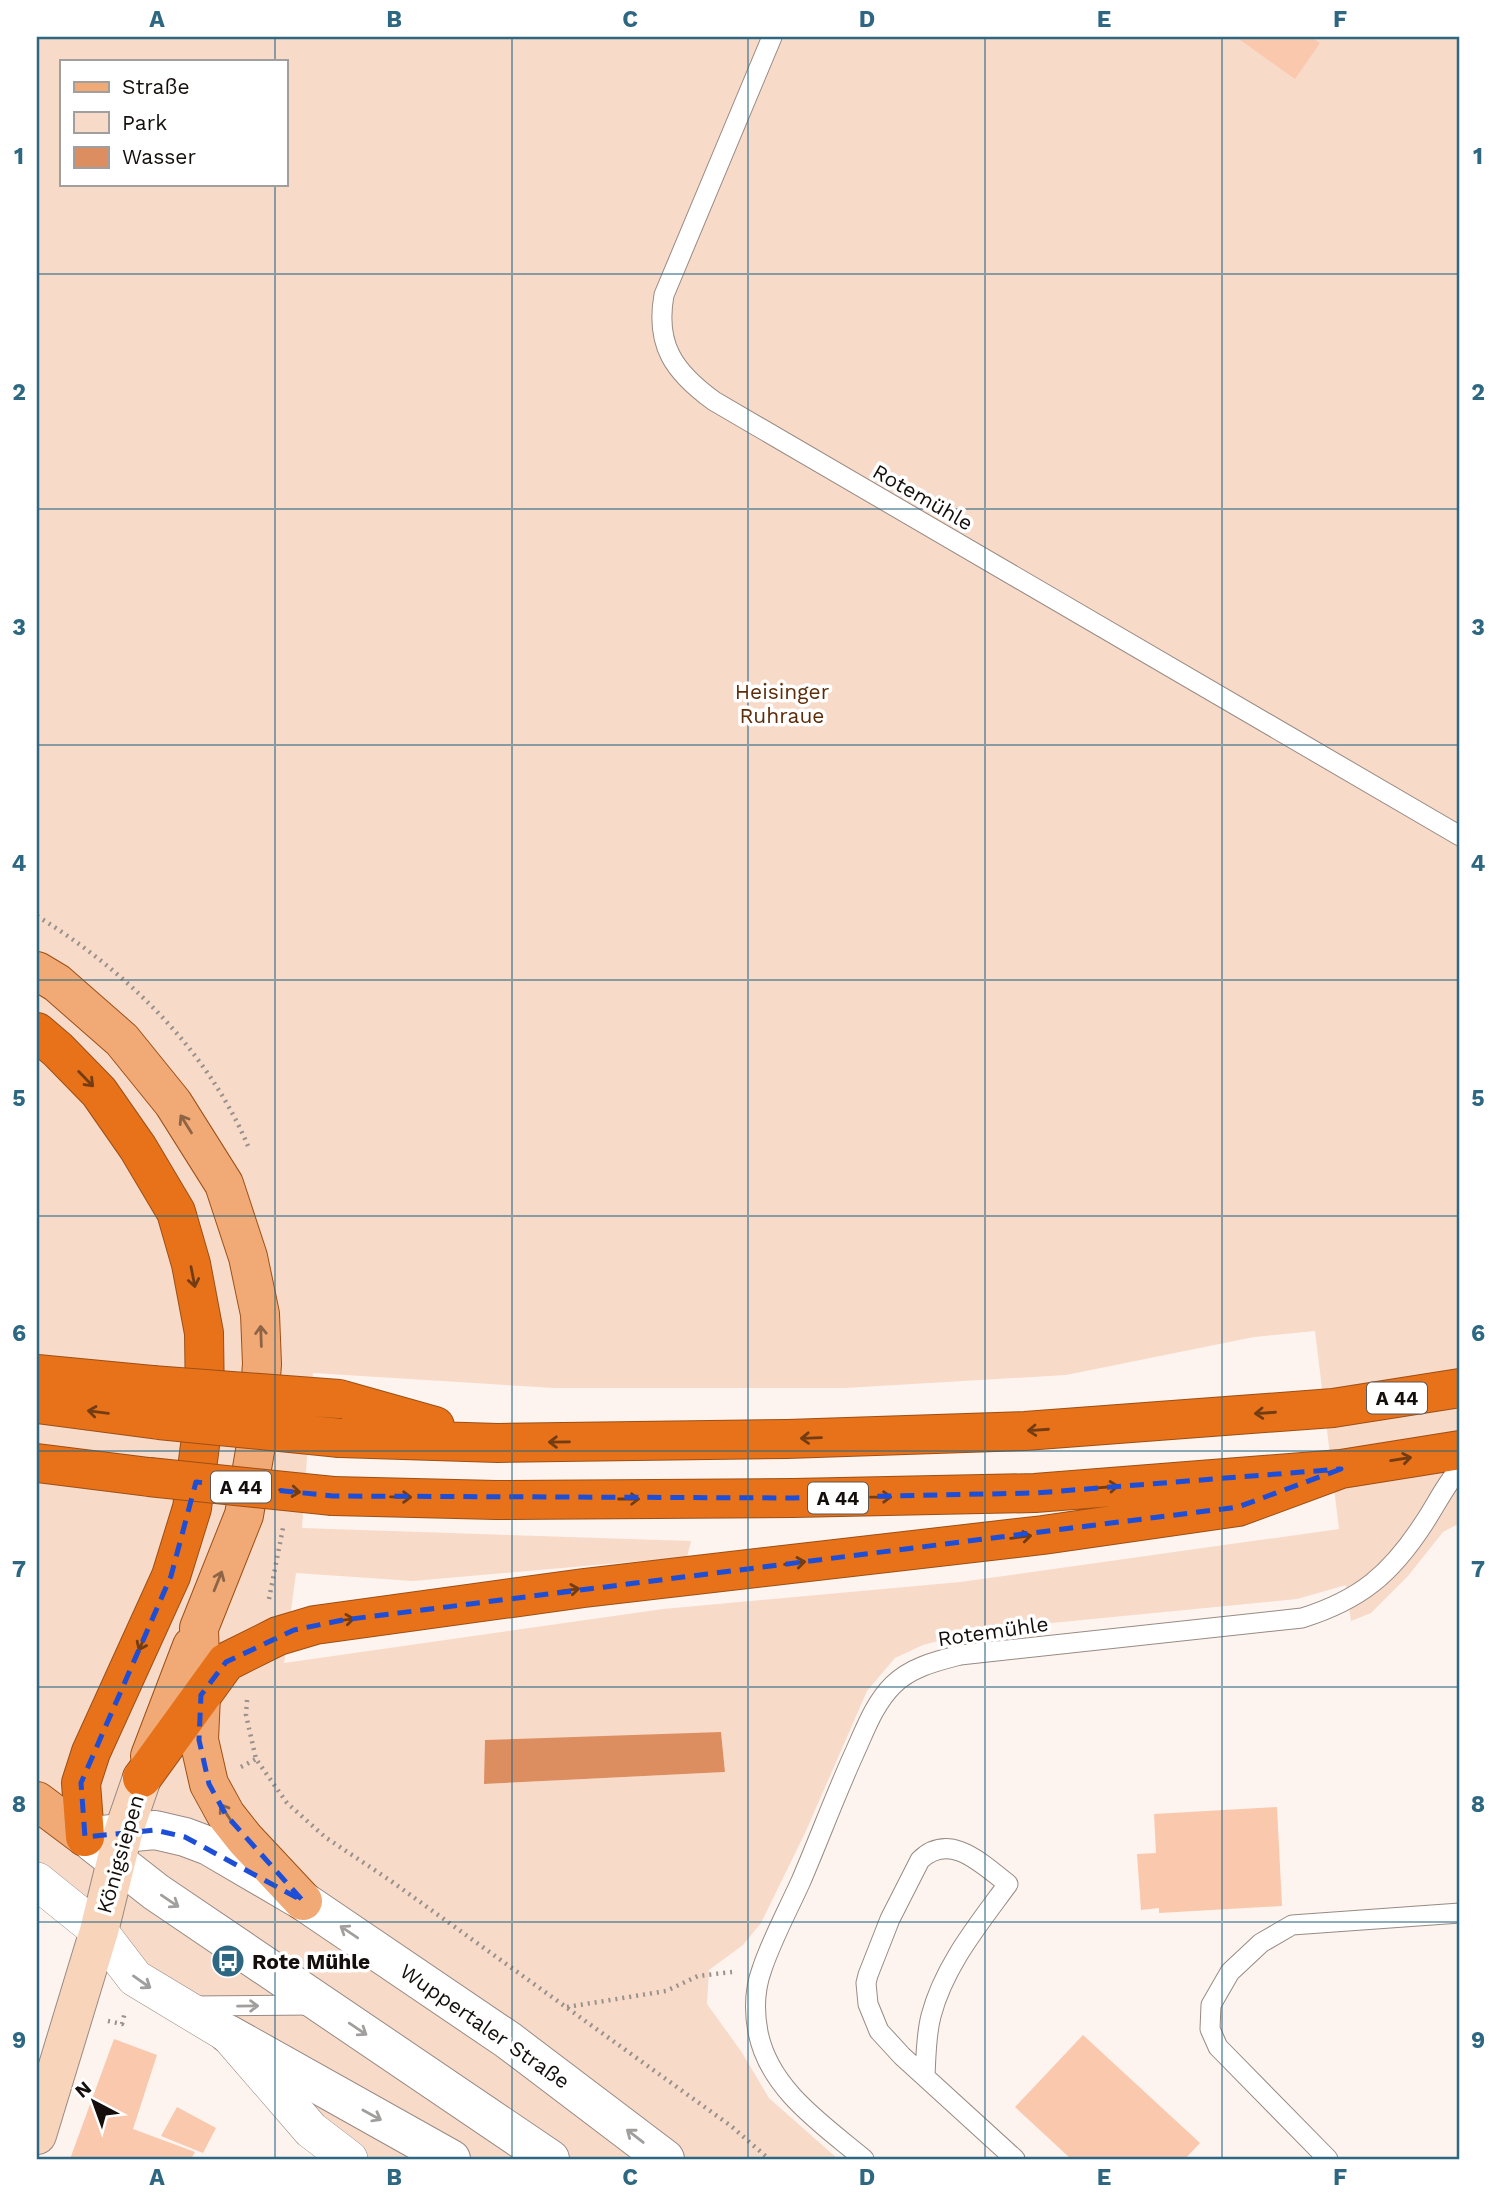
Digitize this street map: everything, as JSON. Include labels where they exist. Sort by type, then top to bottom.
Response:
[{"type":"highway","points":[[37,1032],[99,1092],[138,1148],[176,1212],[191,1264],[204,1333],[205,1406],[192,1508],[166,1588],[91,1752],[81,1783],[85,1837]]},
{"type":"highway","points":[[37,1374],[155,1402],[340,1399],[498,1443]]},
{"type":"highway","name":"A 44","points":[[37,1404],[155,1402],[340,1438],[498,1443],[787,1439],[1024,1431],[1333,1408],[1460,1388]]},
{"type":"highway","name":"A 44","points":[[37,1463],[333,1496],[496,1500],[793,1499],[1035,1493],[1341,1469],[1460,1450]]},
{"type":"highway","points":[[142,1778],[226,1662],[278,1636],[314,1625],[584,1588],[1044,1535],[1238,1507],[1341,1469]]},
{"type":"main road","points":[[37,971],[57,983],[122,1040],[173,1103],[224,1184],[248,1257],[260,1314],[262,1364],[256,1445],[244,1515],[142,1778]]},
{"type":"main road","points":[[199,1628],[199,1740],[209,1784],[226,1815],[245,1839],[303,1901]]},
{"type":"main road","name":"Königsiepen","points":[[37,2135],[99,1931],[119,1846],[142,1778]]},
{"type":"main road","points":[[37,1801],[85,1837]]},
{"type":"main road","name":"Königsiepen","points":[[85,1837],[99,1931]]},
{"type":"street","name":"Wuppertaler Straße","points":[[119,1846],[155,1830],[209,1846],[303,1901],[508,2040],[665,2159]]},
{"type":"street","points":[[85,1837],[119,1846],[156,1892],[550,2159]]},
{"type":"street","points":[[37,1881],[99,1931],[135,1978],[180,2007],[451,2159]]},
{"type":"street","points":[[228,2034],[312,2130],[349,2159]]},
{"type":"lane","name":"Rotemühle","points":[[772,37],[664,295],[661,330],[666,347],[684,377],[714,401],[1460,836]]},
{"type":"lane","name":"Rotemühle","points":[[864,2159],[805,2109],[776,2078],[758,2034],[755,2007],[761,1969],[873,1713],[894,1684],[934,1661],[960,1655],[1302,1618],[1332,1609],[1351,1599],[1391,1568],[1460,1468]]},
{"type":"lane","points":[[925,2076],[930,2017],[939,1992],[950,1969],[1008,1884],[961,1850],[949,1847],[927,1853],[920,1860],[890,1919],[866,1983],[869,2011],[890,2044],[1015,2159]]},
{"type":"lane","points":[[1328,2159],[1218,2047],[1210,2029],[1211,2005],[1230,1972],[1261,1943],[1292,1925],[1460,1913]]},
{"type":"lane","points":[[180,2007],[322,2005]]},
{"type":"path","points":[[256,1759],[287,1803],[324,1837],[391,1881],[731,2126],[769,2159]]},
{"type":"path","points":[[566,2007],[666,1991],[698,1976],[727,1973]]},
{"type":"highlighted area","points":[[1341,1469],[1238,1507],[343,1620],[294,1630],[226,1662],[201,1695],[199,1740],[209,1784],[226,1815],[303,1901],[185,1837],[155,1830],[85,1837],[81,1783],[171,1576],[196,1482],[333,1496],[793,1498],[1035,1493]]},
{"type":"green space","name":"Heisinger Ruhraue","points":[[37,37],[1460,37],[1460,1523],[1443,1532],[1408,1576],[1371,1613],[1351,1621],[1346,1585],[1297,1599],[981,1630],[923,1645],[895,1658],[867,1691],[806,1831],[761,1923],[743,1945],[709,1970],[707,2004],[741,2051],[769,2098],[838,2159],[355,2159],[134,1974],[37,1876]],"holes":[[[1315,1331],[1339,1529],[960,1582],[663,1609],[284,1663],[296,1573],[413,1581],[687,1557],[691,1541],[302,1528],[313,1373],[554,1388],[845,1388],[1066,1375],[1254,1337]],[[721,1732],[725,1772],[484,1784]]]},
{"type":"water","points":[[721,1732],[725,1772],[484,1784],[485,1740]]},
{"type":"building","points":[[1236,37],[1311,37],[1320,43],[1295,79]]},
{"type":"building","points":[[1277,1807],[1282,1906],[1159,1913],[1159,1908],[1141,1910],[1137,1854],[1156,1853],[1154,1814]]},
{"type":"building","points":[[1083,2035],[1200,2143],[1185,2159],[1071,2159],[1015,2107]]},
{"type":"building","points":[[114,2039],[157,2055],[133,2129],[195,2152],[191,2159],[70,2159]]},
{"type":"building","points":[[177,2107],[216,2128],[203,2153],[161,2136]]},
{"type":"place","name":"Rote Mühle","points":[[228,1961]]}]
